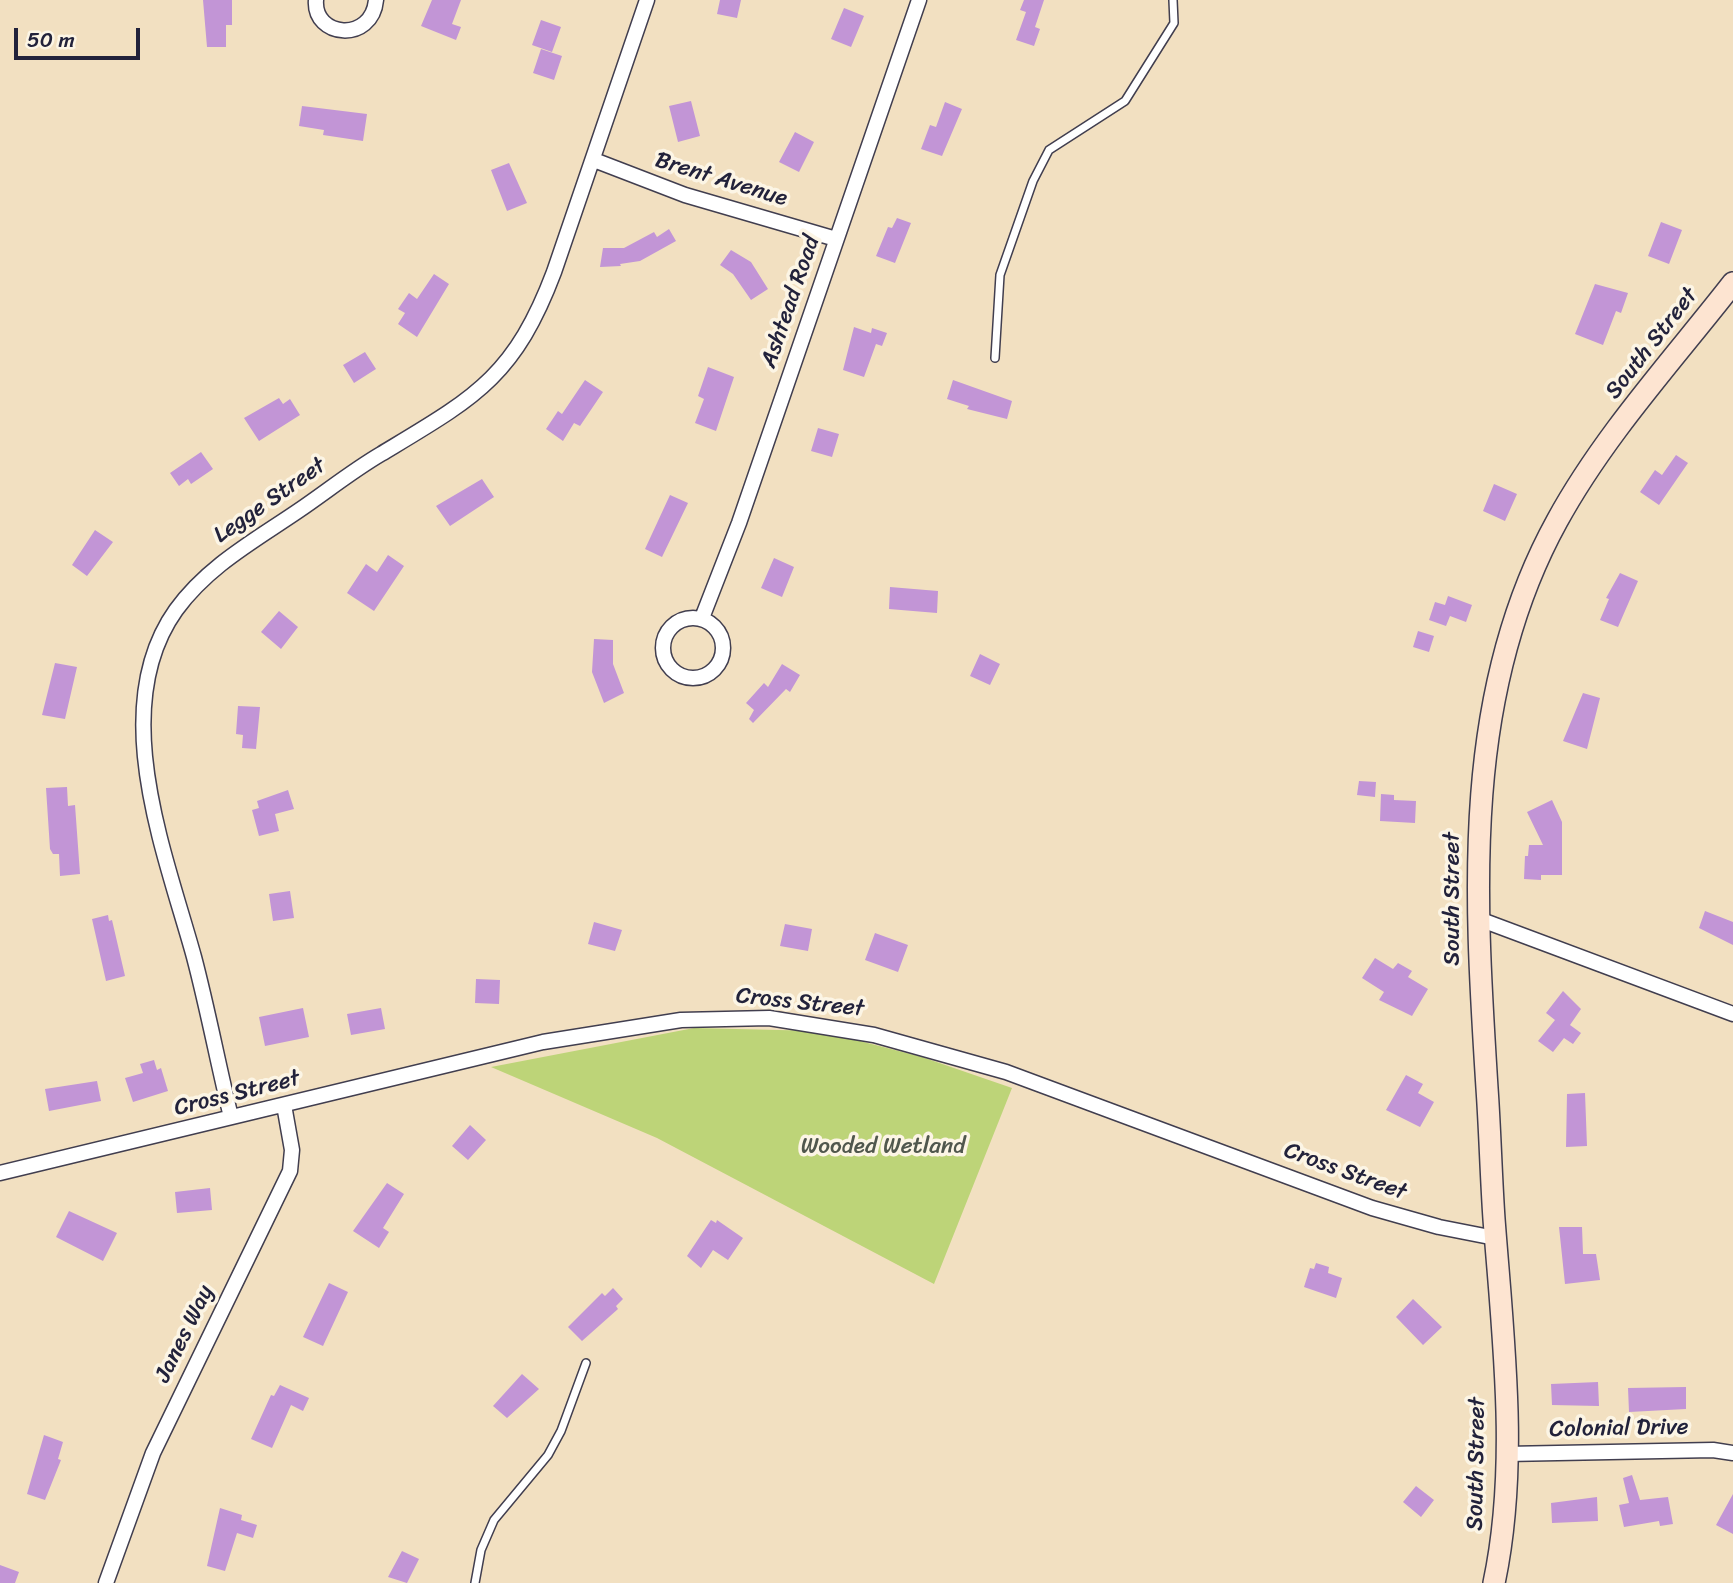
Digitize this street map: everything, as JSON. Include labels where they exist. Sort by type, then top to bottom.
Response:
[{"type":"street","points":[[316,0],[316,8],[323,20],[334,29],[348,31],[356,30],[371,19],[376,0]]},
{"type":"street","name":"Legge Street","points":[[231,1117],[208,1009],[164,851],[148,775],[143,713],[160,639],[185,599],[232,554],[356,469],[465,402],[505,366],[523,342],[546,294],[647,0]]},
{"type":"street","name":"Ashtead Road","points":[[702,618],[739,523],[919,0]]},
{"type":"street","name":"Brent Avenue","points":[[594,160],[685,195],[836,239]]},
{"type":"street","name":"South Street","points":[[1494,1583],[1502,1536],[1506,1454],[1480,1005],[1477,841],[1485,754],[1508,645],[1533,572],[1555,524],[1595,460],[1733,283]]},
{"type":"street","points":[[690,617],[702,618],[720,634],[722,658],[706,675],[682,676],[667,663],[664,640],[669,629],[678,621],[690,617]]},
{"type":"street","points":[[1479,919],[1733,1014]]},
{"type":"street","name":"Cross Street","points":[[0,1173],[543,1042],[622,1028],[725,1017],[812,1023],[898,1041],[996,1069],[1180,1134],[1372,1208],[1429,1225],[1495,1238]]},
{"type":"street","name":"Janes Way","points":[[106,1583],[153,1453],[290,1171],[292,1150],[284,1105]]},
{"type":"street","name":"Colonial Drive","points":[[1506,1454],[1713,1450],[1733,1453]]},
{"type":"lane","points":[[995,358],[1000,275],[1033,181],[1049,150],[1125,101],[1174,23],[1173,0]]},
{"type":"lane","points":[[475,1583],[481,1549],[494,1520],[548,1455],[561,1431],[586,1363]]},
{"type":"green space","name":"Wooded Wetland","points":[[694,1028],[821,1031],[922,1057],[1012,1088],[934,1284],[657,1138],[491,1067]]},
{"type":"building","points":[[203,0],[232,0],[232,25],[226,25],[226,47],[207,47]]},
{"type":"building","points":[[432,0],[461,0],[452,24],[461,27],[456,40],[421,26]]},
{"type":"building","points":[[720,0],[741,0],[737,18],[717,14]]},
{"type":"building","points":[[1024,0],[1044,0],[1035,27],[1040,29],[1034,46],[1016,40],[1026,12],[1020,10]]},
{"type":"building","points":[[844,8],[864,16],[851,47],[831,39]]},
{"type":"building","points":[[541,20],[561,27],[552,52],[532,45]]},
{"type":"building","points":[[541,49],[562,56],[554,80],[533,73]]},
{"type":"building","points":[[691,101],[700,136],[678,142],[669,106]]},
{"type":"building","points":[[945,102],[962,109],[942,156],[921,149],[930,125],[936,127]]},
{"type":"building","points":[[302,106],[367,114],[363,141],[323,135],[324,130],[299,126]]},
{"type":"building","points":[[795,132],[814,142],[799,172],[779,162]]},
{"type":"building","points":[[509,163],[527,203],[507,211],[491,170]]},
{"type":"building","points":[[897,218],[911,223],[895,263],[876,256],[888,227],[892,228]]},
{"type":"building","points":[[1661,222],[1682,230],[1669,264],[1648,256]]},
{"type":"building","points":[[669,229],[676,241],[640,261],[620,264],[621,266],[600,267],[603,248],[624,248],[654,232],[657,237]]},
{"type":"building","points":[[731,250],[751,262],[768,289],[751,300],[733,274],[720,265]]},
{"type":"building","points":[[434,274],[449,284],[417,337],[398,324],[405,313],[398,309],[409,293],[417,299]]},
{"type":"building","points":[[1595,284],[1628,293],[1621,313],[1616,311],[1603,345],[1575,334]]},
{"type":"building","points":[[854,327],[871,333],[872,328],[887,333],[882,346],[876,344],[864,377],[843,370]]},
{"type":"building","points":[[365,352],[376,369],[354,383],[343,365]]},
{"type":"building","points":[[708,367],[734,377],[716,431],[695,423],[704,399],[698,396]]},
{"type":"building","points":[[585,380],[603,392],[580,426],[574,423],[563,441],[546,429],[558,411],[562,414]]},
{"type":"building","points":[[953,380],[1012,401],[1007,419],[967,409],[969,406],[947,399]]},
{"type":"building","points":[[279,398],[283,404],[290,399],[300,415],[259,441],[244,418]]},
{"type":"building","points":[[818,428],[839,434],[832,457],[811,451]]},
{"type":"building","points":[[201,452],[213,469],[191,484],[188,479],[179,486],[170,473]]},
{"type":"building","points":[[1676,455],[1688,463],[1659,505],[1640,492],[1655,470],[1662,475]]},
{"type":"building","points":[[482,479],[494,497],[450,526],[436,506]]},
{"type":"building","points":[[1494,484],[1517,494],[1505,521],[1483,511]]},
{"type":"building","points":[[670,495],[688,503],[662,557],[645,549]]},
{"type":"building","points":[[95,530],[113,542],[87,576],[72,565]]},
{"type":"building","points":[[388,555],[404,566],[374,611],[347,593],[366,564],[377,572]]},
{"type":"building","points":[[774,558],[794,567],[782,597],[761,588]]},
{"type":"building","points":[[1620,573],[1638,581],[1618,627],[1600,620],[1609,599],[1606,598]]},
{"type":"building","points":[[890,587],[938,591],[937,613],[889,609]]},
{"type":"building","points":[[1448,596],[1472,605],[1466,622],[1450,616],[1446,626],[1429,620],[1435,602],[1445,605]]},
{"type":"building","points":[[279,611],[298,627],[281,649],[261,632]]},
{"type":"building","points":[[1418,631],[1434,636],[1429,652],[1413,647]]},
{"type":"building","points":[[594,639],[613,640],[613,664],[624,693],[604,703],[592,672]]},
{"type":"building","points":[[980,654],[1000,664],[990,685],[970,676]]},
{"type":"building","points":[[55,663],[77,667],[65,719],[42,715]]},
{"type":"building","points":[[782,664],[800,675],[790,692],[786,689],[753,723],[749,719],[754,710],[746,703],[764,683],[768,687]]},
{"type":"building","points":[[1583,693],[1600,698],[1587,749],[1563,741]]},
{"type":"building","points":[[238,706],[260,707],[256,749],[242,748],[243,735],[236,734]]},
{"type":"building","points":[[1359,781],[1376,782],[1375,797],[1357,795]]},
{"type":"building","points":[[67,787],[68,806],[75,805],[80,874],[60,876],[59,854],[53,854],[50,849],[46,788]]},
{"type":"building","points":[[288,790],[294,809],[275,814],[279,831],[259,836],[252,810],[259,808],[257,801]]},
{"type":"building","points":[[1381,794],[1394,795],[1394,800],[1416,801],[1415,823],[1380,821]]},
{"type":"building","points":[[1552,800],[1562,822],[1562,875],[1541,875],[1541,880],[1524,879],[1525,856],[1528,856],[1529,845],[1543,845],[1527,812]]},
{"type":"building","points":[[290,891],[294,918],[273,921],[269,894]]},
{"type":"building","points":[[1705,911],[1733,922],[1733,945],[1699,928]]},
{"type":"building","points":[[108,915],[109,921],[112,920],[125,976],[106,981],[92,919]]},
{"type":"building","points":[[594,922],[622,930],[615,951],[588,944]]},
{"type":"building","points":[[785,924],[812,929],[808,951],[780,946]]},
{"type":"building","points":[[875,933],[908,945],[898,972],[865,960]]},
{"type":"building","points":[[1375,958],[1393,969],[1398,963],[1412,971],[1408,977],[1428,989],[1412,1016],[1379,1000],[1384,992],[1362,978]]},
{"type":"building","points":[[476,979],[500,980],[499,1004],[475,1003]]},
{"type":"building","points":[[1563,991],[1581,1009],[1570,1025],[1581,1033],[1573,1044],[1564,1038],[1553,1052],[1538,1041],[1555,1020],[1546,1013]]},
{"type":"building","points":[[303,1008],[309,1037],[265,1046],[259,1017]]},
{"type":"building","points":[[381,1008],[385,1029],[351,1035],[347,1014]]},
{"type":"building","points":[[154,1060],[157,1070],[161,1068],[168,1091],[133,1102],[125,1078],[143,1073],[140,1064]]},
{"type":"building","points":[[1406,1075],[1423,1084],[1418,1093],[1434,1102],[1420,1127],[1386,1110]]},
{"type":"building","points":[[97,1081],[101,1101],[49,1111],[45,1089]]},
{"type":"building","points":[[1585,1093],[1587,1146],[1566,1147],[1567,1094]]},
{"type":"building","points":[[470,1125],[486,1140],[468,1160],[452,1146]]},
{"type":"building","points":[[387,1183],[404,1194],[383,1228],[389,1232],[379,1248],[353,1231]]},
{"type":"building","points":[[210,1188],[212,1210],[177,1213],[175,1192]]},
{"type":"building","points":[[69,1211],[117,1233],[103,1261],[56,1237]]},
{"type":"building","points":[[711,1220],[716,1223],[717,1220],[743,1238],[728,1260],[713,1250],[701,1268],[687,1256]]},
{"type":"building","points":[[1559,1227],[1582,1227],[1583,1254],[1596,1254],[1600,1280],[1565,1284]]},
{"type":"building","points":[[1316,1263],[1329,1267],[1328,1273],[1342,1278],[1336,1298],[1304,1287],[1310,1268],[1314,1269]]},
{"type":"building","points":[[329,1283],[348,1292],[323,1346],[303,1337]]},
{"type":"building","points":[[613,1288],[623,1299],[616,1306],[618,1309],[582,1341],[568,1327],[602,1293],[605,1296]]},
{"type":"building","points":[[1413,1299],[1442,1327],[1423,1345],[1396,1317]]},
{"type":"building","points":[[522,1374],[539,1389],[507,1418],[493,1406]]},
{"type":"building","points":[[1598,1382],[1599,1406],[1552,1405],[1551,1384]]},
{"type":"building","points":[[280,1385],[309,1398],[303,1411],[291,1405],[272,1448],[251,1439],[271,1395],[274,1396]]},
{"type":"building","points":[[1686,1387],[1686,1409],[1629,1412],[1628,1388]]},
{"type":"building","points":[[44,1435],[63,1442],[58,1459],[61,1460],[45,1500],[27,1494]]},
{"type":"building","points":[[1632,1475],[1640,1500],[1668,1497],[1673,1524],[1660,1526],[1659,1521],[1624,1527],[1619,1505],[1629,1503],[1623,1478]]},
{"type":"building","points":[[1416,1486],[1434,1500],[1421,1517],[1403,1502]]},
{"type":"building","points":[[1733,1494],[1733,1534],[1716,1525]]},
{"type":"building","points":[[1597,1497],[1598,1521],[1552,1523],[1551,1503]]},
{"type":"building","points":[[220,1508],[242,1515],[241,1520],[257,1525],[253,1538],[237,1533],[225,1571],[207,1566]]},
{"type":"building","points":[[402,1551],[419,1559],[407,1583],[388,1577]]},
{"type":"building","points":[[0,1565],[19,1572],[15,1583],[0,1583]]}]
